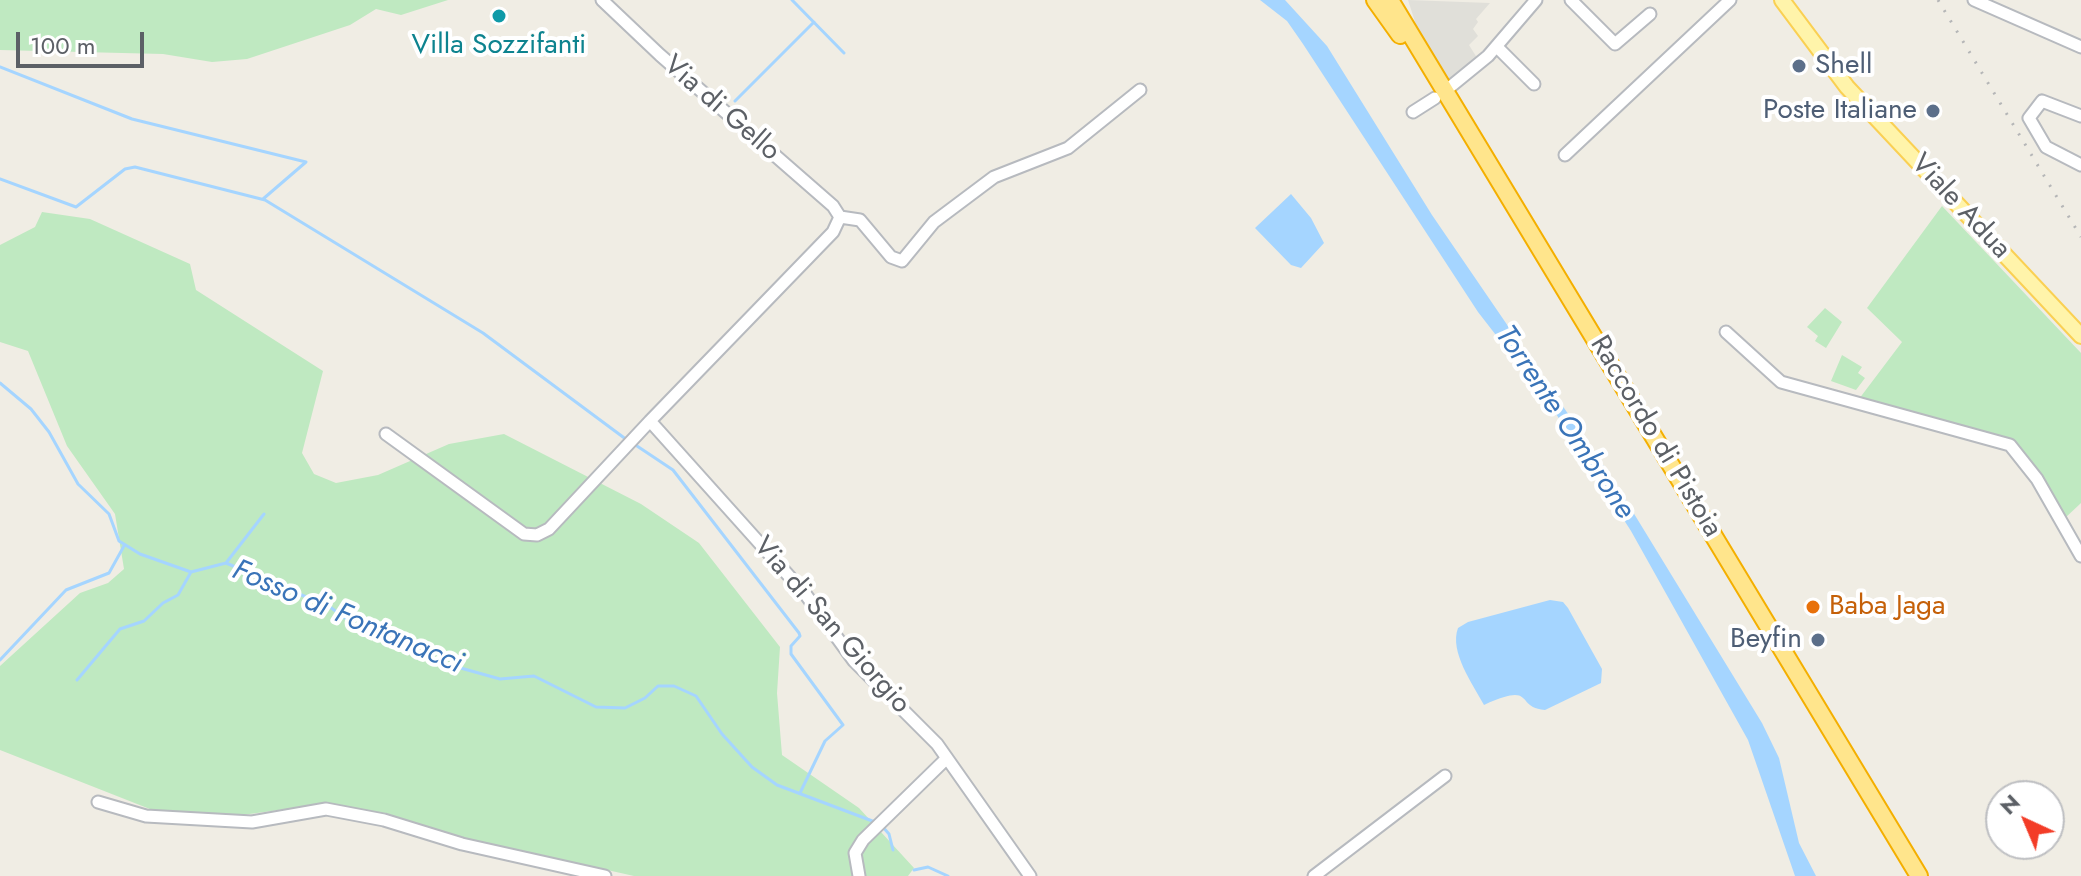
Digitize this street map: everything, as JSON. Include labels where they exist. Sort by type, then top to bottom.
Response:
[{"type":"highway","points":[[1375,0],[1409,37]]},
{"type":"highway","name":"Raccordo di Pistoia","points":[[1387,0],[1908,876]]},
{"type":"highway","points":[[1397,0],[1409,37]]},
{"type":"highway","name":"Raccordo di Pistoia","points":[[1409,37],[1919,876]]},
{"type":"main road","name":"Viale Adua","points":[[1782,0],[1841,80],[2081,336]]},
{"type":"street","name":"Via di Gello","points":[[602,0],[671,65],[833,206],[840,217],[863,222],[891,257],[902,261],[934,222],[994,177],[1068,148],[1140,90]]},
{"type":"street","points":[[1450,87],[1497,47],[1536,0]]},
{"type":"street","points":[[1571,0],[1615,44],[1650,14]]},
{"type":"street","points":[[1565,155],[1730,0]]},
{"type":"street","points":[[1974,0],[2081,47]]},
{"type":"street","points":[[2005,13],[2007,0]]},
{"type":"street","points":[[1497,47],[1534,84]]},
{"type":"street","points":[[1413,112],[1435,98]]},
{"type":"street","points":[[2081,116],[2045,101],[2036,105],[2029,118],[2046,147],[2081,165]]},
{"type":"street","points":[[386,434],[524,534],[537,535],[549,529],[833,232],[840,217]]},
{"type":"street","points":[[1726,332],[1781,382],[2010,445],[2037,479],[2081,556]]},
{"type":"street","name":"Via di San Giorgio","points":[[650,421],[806,595],[846,652],[947,758],[1030,876]]},
{"type":"street","points":[[859,876],[855,853],[863,840],[947,758]]},
{"type":"street","points":[[1314,876],[1445,776]]},
{"type":"street","points":[[98,802],[146,816],[252,822],[326,809],[384,820],[462,844],[605,876]]},
{"type":"shaded area","points":[[1408,0],[1490,3],[1476,19],[1478,22],[1473,29],[1478,36],[1469,45],[1479,61],[1450,84],[1419,34]]},
{"type":"green space","points":[[0,0],[448,0],[401,15],[376,9],[350,25],[247,59],[212,62],[163,54],[0,50]]},
{"type":"green space","points":[[1942,206],[2081,353],[2081,503],[2064,519],[2016,443],[1859,399],[1902,342],[1867,308]]},
{"type":"green space","points":[[42,212],[90,219],[190,264],[196,290],[323,371],[302,453],[314,474],[336,483],[378,475],[449,444],[504,434],[641,504],[699,543],[780,647],[777,693],[782,755],[859,808],[914,868],[908,876],[634,876],[460,837],[363,810],[323,804],[235,816],[160,813],[0,750],[0,666],[80,593],[108,583],[124,569],[115,514],[67,446],[28,351],[0,342],[0,245],[35,227]]},
{"type":"green space","points":[[1825,308],[1842,322],[1826,348],[1815,341],[1818,336],[1807,327]]},
{"type":"green space","points":[[1842,355],[1862,367],[1858,373],[1865,378],[1856,390],[1831,381]]},
{"type":"water","name":"Torrente Ombrone","points":[[1260,0],[1285,0],[1327,46],[1432,215],[1614,481],[1762,723],[1779,758],[1799,843],[1816,876],[1795,876],[1748,740],[1631,531],[1551,406],[1478,312],[1287,21]]},
{"type":"water","points":[[1291,194],[1311,218],[1324,243],[1301,268],[1291,265],[1255,228]]},
{"type":"water","points":[[1550,600],[1563,602],[1568,608],[1602,669],[1601,683],[1545,710],[1512,695],[1484,705],[1459,657],[1458,628],[1468,622]]},
{"type":"waterway","points":[[792,0],[844,53]]},
{"type":"waterway","points":[[735,101],[814,22]]},
{"type":"waterway","points":[[0,67],[132,119],[306,162],[263,199]]},
{"type":"waterway","points":[[0,179],[76,207],[125,169],[135,167],[265,200],[483,333],[627,440]]},
{"type":"waterway","name":"Fosso di Fontanacci","points":[[0,383],[31,409],[49,432],[78,484],[109,514],[119,541],[140,554],[191,572],[226,563],[330,607],[359,628],[432,660],[500,679],[534,676],[596,707],[625,708],[645,698],[658,686],[674,686],[696,696],[722,734],[752,767],[777,785],[875,822]]},
{"type":"waterway","points":[[634,444],[673,470],[799,633],[800,636],[791,646],[791,654],[843,725],[825,741],[800,793]]},
{"type":"waterway","points":[[226,563],[264,514]]},
{"type":"waterway","points":[[0,660],[66,590],[109,573],[124,546]]},
{"type":"waterway","points":[[77,680],[120,629],[144,621],[163,603],[178,595],[191,572]]},
{"type":"waterway","name":"Fosso di Fontanacci","points":[[882,826],[889,834],[893,850]]},
{"type":"waterway","name":"Fosso di Fontanacci","points":[[914,870],[928,867],[948,876]]},
{"type":"railway","points":[[1938,0],[2081,237]]},
{"type":"place","name":"Villa Sozzifanti","points":[[499,16]]},
{"type":"place","name":"Shell","points":[[1799,66]]},
{"type":"place","name":"Poste Italiane","points":[[1933,111]]},
{"type":"place","name":"Baba Jaga","points":[[1813,607]]},
{"type":"place","name":"Beyfin","points":[[1818,640]]}]
